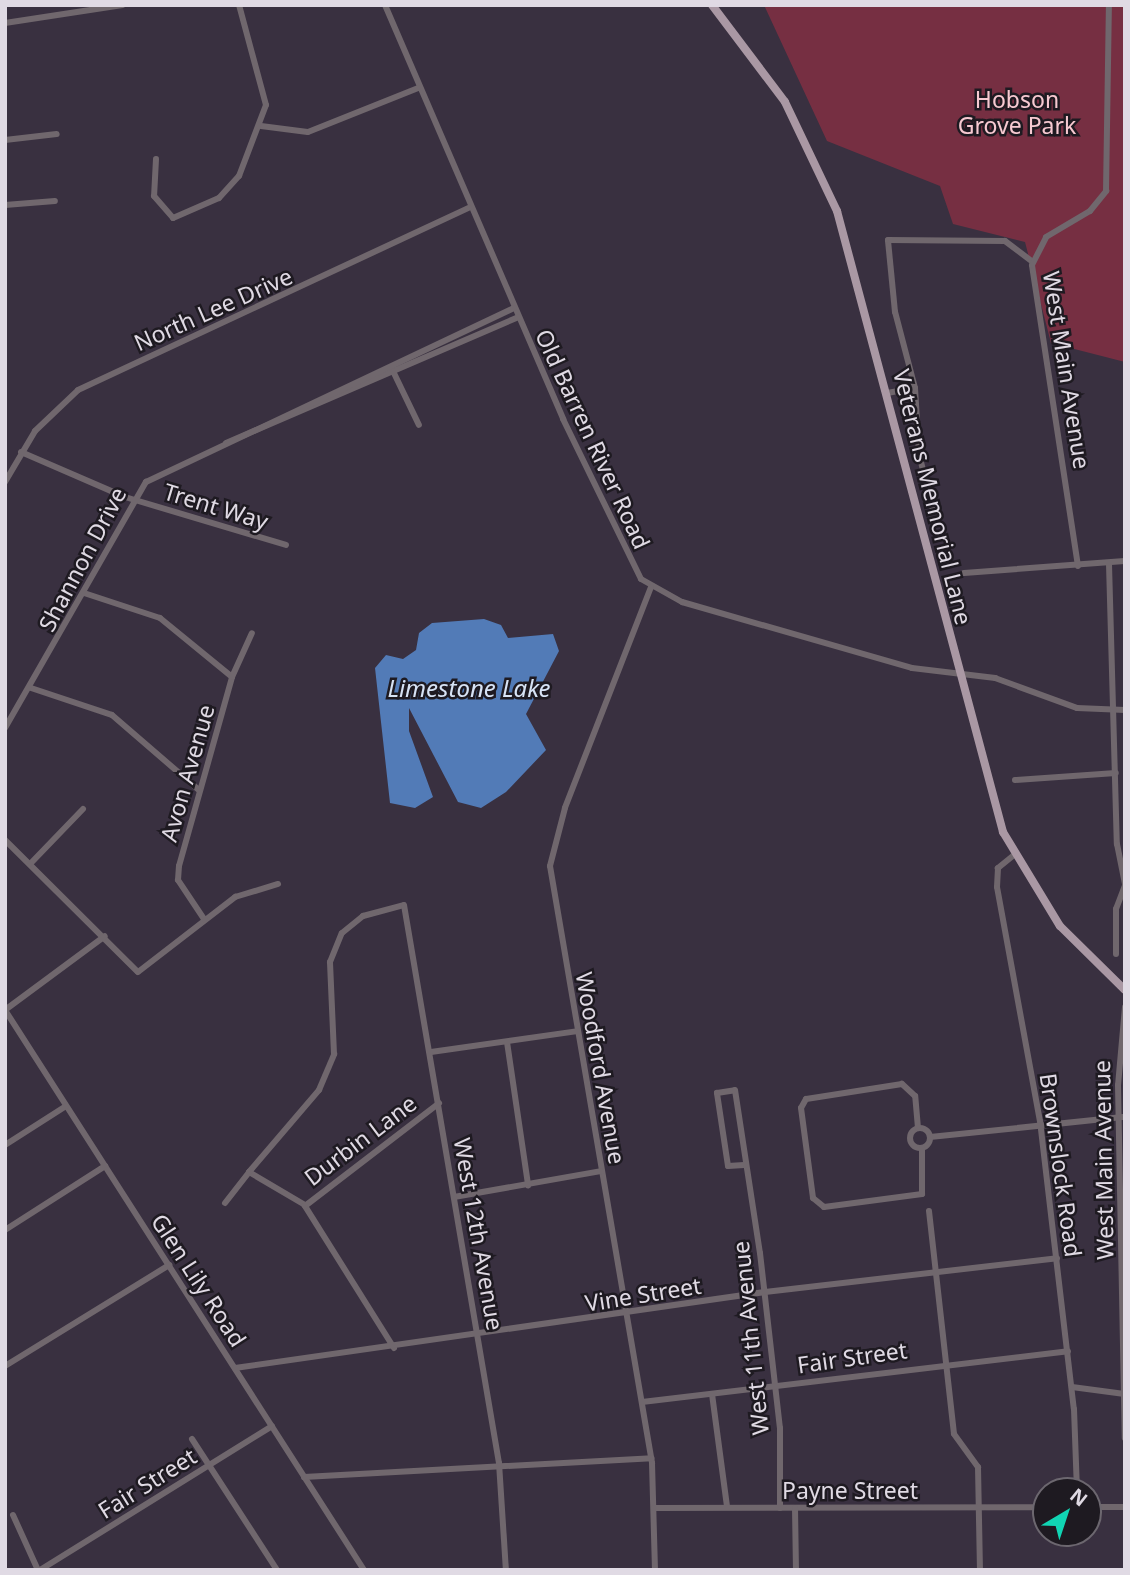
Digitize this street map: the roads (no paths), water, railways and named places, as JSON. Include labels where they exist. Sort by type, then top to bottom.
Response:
[{"type":"main road","name":"Veterans Memorial Lane","points":[[712,5],[774,84],[818,165],[848,244],[991,799],[1014,855],[1060,926],[1125,990]]},
{"type":"street","points":[[5,23],[123,5]]},
{"type":"street","points":[[156,159],[154,196],[168,216],[181,218],[233,184],[261,126],[264,88],[239,5]]},
{"type":"street","name":"Old Barren River Road","points":[[385,5],[470,208],[624,551],[651,587]]},
{"type":"street","name":"West Main Avenue","points":[[1078,566],[1032,262],[1046,237],[1097,206],[1106,191],[1109,5]]},
{"type":"street","points":[[261,126],[308,132],[418,88]]},
{"type":"street","points":[[5,140],[57,134]]},
{"type":"street","points":[[5,205],[55,201]]},
{"type":"street","name":"North Lee Drive","points":[[5,482],[21,452],[51,412],[78,390],[470,208]]},
{"type":"street","points":[[933,510],[919,454],[915,388],[886,241],[909,236],[1000,240],[1032,262]]},
{"type":"street","name":"Shannon Drive","points":[[225,444],[304,403],[514,308]]},
{"type":"street","name":"Shannon Drive","points":[[5,728],[31,688],[133,499],[154,476],[518,317]]},
{"type":"street","points":[[451,336],[455,344]]},
{"type":"street","points":[[390,364],[419,425]]},
{"type":"street","points":[[887,393],[915,388]]},
{"type":"street","points":[[304,403],[308,411]]},
{"type":"street","name":"Trent Way","points":[[21,452],[133,499],[286,545]]},
{"type":"street","points":[[964,573],[1125,561]]},
{"type":"street","points":[[1109,564],[1116,774],[1125,885],[1116,909],[1116,954]]},
{"type":"street","points":[[651,587],[797,636],[920,671],[1002,680],[1068,706],[1125,710]]},
{"type":"street","name":"Woodford Avenue","points":[[651,587],[551,856],[601,1171],[651,1458],[655,1570]]},
{"type":"street","points":[[84,593],[160,618],[232,677]]},
{"type":"street","name":"Avon Avenue","points":[[204,919],[178,875],[199,790],[232,677],[252,633]]},
{"type":"street","points":[[31,688],[112,715],[199,790]]},
{"type":"street","points":[[1015,780],[1116,774]]},
{"type":"street","points":[[31,863],[83,809]]},
{"type":"street","points":[[5,840],[105,936],[138,972],[204,919],[243,893],[278,884]]},
{"type":"street","name":"Brownslock Road","points":[[1014,855],[999,867],[996,880],[1040,1121],[1072,1387],[1076,1477]]},
{"type":"street","name":"West 12th Avenue","points":[[249,1172],[319,1090],[334,1054],[330,962],[342,933],[363,916],[404,905],[499,1463],[506,1570]]},
{"type":"street","points":[[5,1010],[105,936]]},
{"type":"street","name":"West Main Avenue","points":[[1125,1007],[1122,1117],[1125,1438]]},
{"type":"street","name":"Glen Lily Road","points":[[5,1010],[364,1570]]},
{"type":"street","points":[[431,1052],[578,1031]]},
{"type":"street","points":[[506,1042],[528,1185]]},
{"type":"street","points":[[922,1148],[910,1140],[918,1128],[915,1096],[902,1084],[806,1099],[801,1108],[813,1198],[824,1207],[922,1194],[922,1148],[930,1137]]},
{"type":"street","name":"West 11th Avenue","points":[[744,1165],[728,1166],[717,1093],[735,1090],[776,1386],[779,1508]]},
{"type":"street","name":"Durbin Lane","points":[[305,1206],[439,1103]]},
{"type":"street","points":[[5,1145],[66,1106]]},
{"type":"street","points":[[918,1128],[930,1137],[1040,1121],[1122,1117]]},
{"type":"street","points":[[5,1230],[105,1166]]},
{"type":"street","points":[[454,1197],[601,1171]]},
{"type":"street","points":[[225,1203],[249,1172],[305,1206],[394,1348]]},
{"type":"street","points":[[929,1211],[954,1434],[978,1464],[980,1570]]},
{"type":"street","name":"Vine Street","points":[[235,1368],[478,1337],[765,1292],[1057,1258]]},
{"type":"street","points":[[5,1366],[169,1265]]},
{"type":"street","name":"Fair Street","points":[[642,1402],[946,1362],[1068,1350]]},
{"type":"street","points":[[1072,1387],[1125,1394]]},
{"type":"street","points":[[712,1394],[727,1507]]},
{"type":"street","name":"Fair Street","points":[[39,1570],[272,1426]]},
{"type":"street","points":[[192,1439],[277,1570]]},
{"type":"street","points":[[304,1477],[499,1463],[651,1458]]},
{"type":"street","name":"Payne Street","points":[[654,1508],[1032,1507]]},
{"type":"street","points":[[1102,1507],[1125,1507]]},
{"type":"street","points":[[795,1508],[796,1570]]},
{"type":"street","points":[[13,1515],[39,1570]]},
{"type":"water","name":"Limestone Lake","points":[[484,619],[501,625],[508,638],[553,634],[559,651],[526,714],[546,750],[506,792],[481,808],[458,802],[409,708],[409,731],[433,797],[415,808],[390,803],[375,668],[386,655],[403,659],[416,650],[419,633],[432,623]]},
{"type":"park label","name":"Hobson Grove Park","points":[[1017,112]]}]
